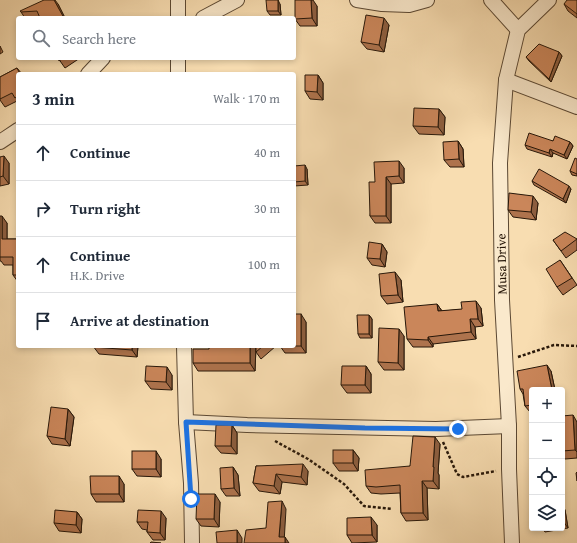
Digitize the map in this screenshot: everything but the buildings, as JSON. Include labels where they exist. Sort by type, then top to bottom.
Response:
[{"type":"street","points":[[178,0],[178,16]]},
{"type":"street","points":[[207,16],[236,0]]},
{"type":"street","points":[[357,0],[382,4],[409,5],[427,0]]},
{"type":"street","points":[[492,0],[518,30],[549,0]]},
{"type":"street","name":"Musa Drive","points":[[512,543],[509,426],[502,300],[500,171],[506,80],[518,30]]},
{"type":"street","points":[[90,72],[101,60]]},
{"type":"street","points":[[178,60],[178,72]]},
{"type":"street","points":[[506,80],[577,107]]},
{"type":"street","points":[[0,142],[16,131]]},
{"type":"street","points":[[184,348],[186,422],[191,483],[192,543]]},
{"type":"street","points":[[186,422],[247,425],[436,429],[509,426]]},
{"type":"path","points":[[506,360],[554,345],[577,346]]},
{"type":"path","points":[[436,429],[457,474],[463,477],[509,469]]},
{"type":"path","points":[[274,440],[308,458],[344,484],[364,506],[392,509]]},
{"type":"route","points":[[191,499],[186,422],[247,425],[458,429]]}]
